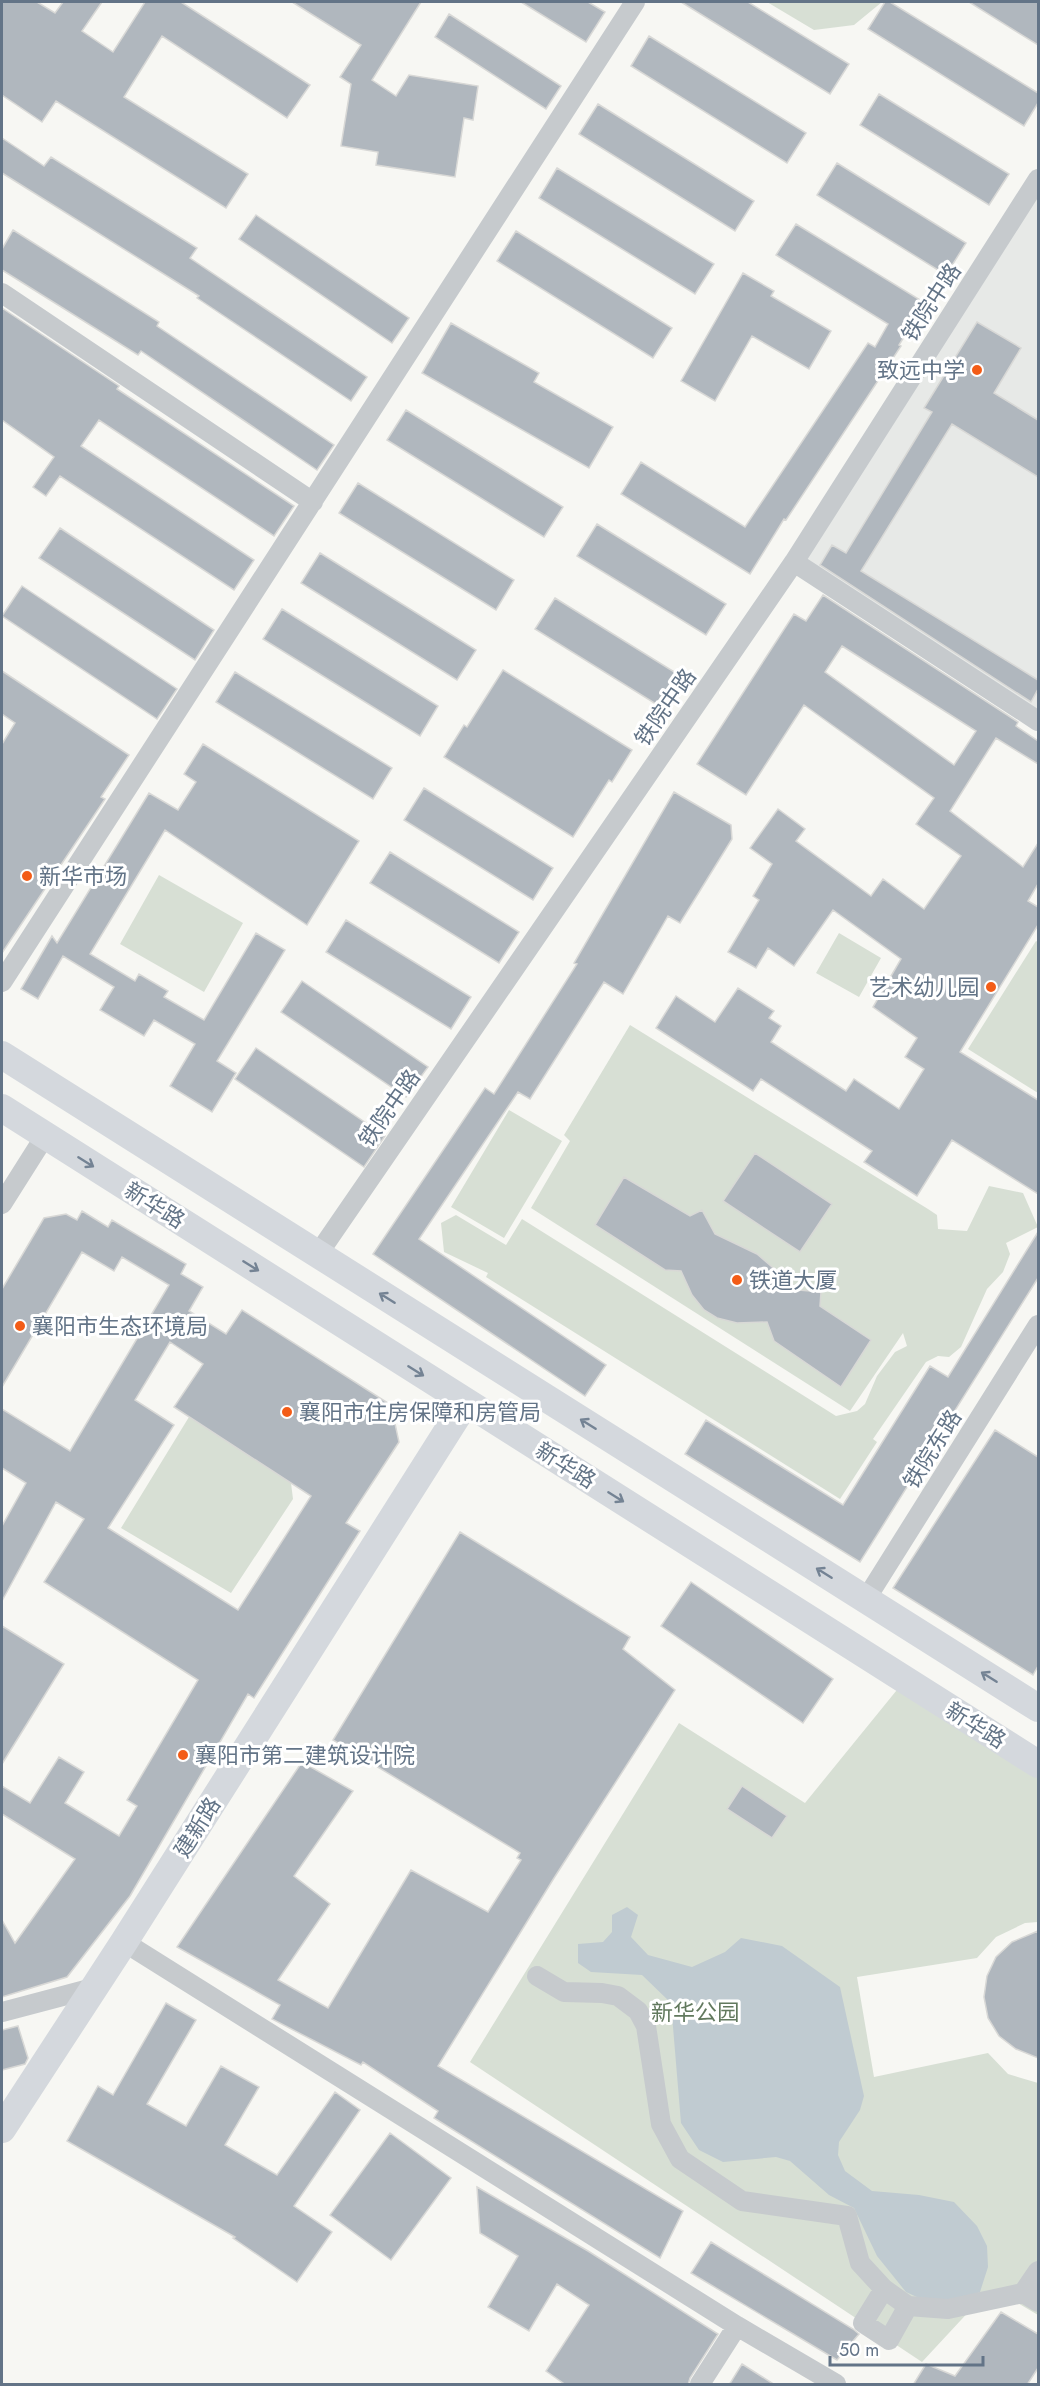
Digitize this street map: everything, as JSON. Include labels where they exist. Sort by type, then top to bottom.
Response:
[{"type":"main road","name":"新华路","points":[[2,1056],[1038,1708]]},
{"type":"main road","name":"新华路","points":[[2,1108],[1038,1764]]},
{"type":"main road","name":"建新路","points":[[2,2128],[124,1942],[466,1402]]},
{"type":"street","points":[[2,982],[635,2]]},
{"type":"street","name":"铁院中路","points":[[318,1254],[794,562],[1038,179]]},
{"type":"street","points":[[2,293],[313,502]]},
{"type":"street","points":[[794,562],[1038,721]]},
{"type":"street","points":[[2,1204],[45,1136]]},
{"type":"street","name":"铁院东路","points":[[866,1599],[1038,1325]]},
{"type":"street","points":[[124,1942],[836,2385]]},
{"type":"street","points":[[537,1976],[564,1992],[602,1993],[618,1996],[638,2011],[646,2026],[661,2124],[680,2159],[742,2201],[847,2216],[860,2263],[884,2289],[908,2306],[948,2309],[1031,2297],[1038,2271]]},
{"type":"street","points":[[2,2012],[93,1988]]},
{"type":"street","points":[[884,2289],[863,2323],[889,2340],[908,2306]]},
{"type":"street","points":[[700,2385],[738,2326]]},
{"type":"shaded area","name":"致远中学","points":[[1038,179],[1038,721],[794,562]]},
{"type":"shaded area","points":[[627,1907],[638,1915],[631,1937],[648,1955],[692,1967],[725,1952],[741,1938],[782,1946],[840,1987],[864,2096],[860,2110],[839,2142],[838,2155],[845,2171],[872,2191],[919,2195],[954,2202],[977,2226],[987,2246],[988,2267],[980,2292],[954,2304],[932,2304],[906,2292],[877,2256],[854,2208],[829,2195],[790,2161],[776,2157],[723,2162],[699,2150],[681,2123],[671,2003],[642,1975],[591,1972],[578,1963],[578,1944],[603,1942],[612,1932],[612,1915]]},
{"type":"green space","points":[[767,2],[882,2],[854,25],[814,30]]},
{"type":"green space","points":[[159,875],[243,923],[204,992],[120,944]]},
{"type":"green space","points":[[839,933],[881,958],[859,997],[816,973]]},
{"type":"green space","points":[[1036,941],[1038,942],[1038,1093],[968,1049]]},
{"type":"green space","points":[[630,1025],[928,1209],[937,1215],[938,1229],[967,1231],[989,1186],[1023,1193],[1038,1227],[1006,1243],[1010,1254],[1003,1272],[987,1289],[961,1347],[949,1357],[938,1356],[926,1362],[873,1439],[877,1442],[840,1499],[486,1277],[488,1273],[444,1252],[441,1223],[456,1215],[506,1245],[522,1219],[836,1416],[857,1411],[865,1404],[877,1376],[895,1352],[907,1346],[903,1333],[850,1411],[531,1208],[570,1141],[564,1135]]},
{"type":"green space","points":[[509,1110],[562,1141],[504,1238],[451,1207]]},
{"type":"green space","points":[[189,1417],[291,1483],[293,1499],[231,1593],[121,1528]]},
{"type":"green space","name":"新华公园","points":[[905,1680],[1038,1764],[1038,1922],[1025,1923],[996,1937],[977,1958],[857,1977],[874,2077],[988,2053],[1008,2074],[1038,2083],[1038,2315],[1016,2302],[974,2306],[922,2362],[470,2062],[679,1723],[805,1803]]},
{"type":"building","points":[[2,2],[37,2],[55,13],[63,2],[102,2],[82,31],[113,52],[145,2],[181,2],[310,85],[287,118],[162,36],[124,97],[248,174],[226,208],[56,101],[42,122],[2,95]]},
{"type":"building","points":[[292,2],[421,2],[372,80],[396,96],[409,75],[478,86],[473,120],[464,118],[455,177],[376,165],[378,152],[341,146],[351,84],[340,77],[361,45]]},
{"type":"building","points":[[521,2],[588,2],[605,12],[586,42]]},
{"type":"building","points":[[681,2],[748,2],[849,64],[830,94]]},
{"type":"building","points":[[885,2],[890,2],[1038,93],[1038,103],[1024,126],[868,29]]},
{"type":"building","points":[[969,2],[1038,2],[1038,45]]},
{"type":"building","points":[[449,14],[561,86],[546,109],[435,37]]},
{"type":"building","points":[[649,36],[806,133],[787,163],[631,66]]},
{"type":"building","points":[[879,94],[1009,174],[989,205],[860,125]]},
{"type":"building","points":[[598,104],[754,201],[735,231],[579,134]]},
{"type":"building","points":[[2,138],[44,166],[51,157],[197,248],[190,258],[367,377],[351,401],[197,298],[199,296],[2,173]]},
{"type":"building","points":[[837,163],[966,243],[946,275],[817,195]]},
{"type":"building","points":[[557,168],[714,264],[695,294],[539,198]]},
{"type":"building","points":[[256,215],[409,318],[392,343],[239,239]]},
{"type":"building","points":[[796,224],[925,303],[899,345],[901,346],[786,520],[784,519],[750,574],[621,494],[641,462],[745,527],[868,343],[875,347],[888,324],[776,255]]},
{"type":"building","points":[[13,230],[159,322],[157,326],[334,445],[317,470],[141,351],[138,355],[2,270],[2,249]]},
{"type":"building","points":[[516,231],[672,328],[653,358],[497,261]]},
{"type":"building","points":[[743,273],[774,291],[771,296],[831,331],[809,369],[752,336],[715,401],[681,381]]},
{"type":"building","points":[[2,308],[119,386],[117,389],[294,506],[274,536],[99,420],[81,446],[254,560],[234,590],[60,476],[46,496],[33,487],[54,457],[2,420]]},
{"type":"building","points":[[977,322],[1021,348],[994,393],[1038,420],[1038,477],[952,424],[861,571],[1038,680],[1038,689],[1031,702],[820,565],[832,545],[846,553],[932,412],[924,408]]},
{"type":"building","points":[[451,323],[539,373],[534,382],[613,427],[589,468],[422,373]]},
{"type":"building","points":[[406,410],[563,507],[544,537],[387,440]]},
{"type":"building","points":[[358,483],[514,580],[496,610],[339,513]]},
{"type":"building","points":[[597,524],[726,604],[706,635],[577,556]]},
{"type":"building","points":[[60,528],[214,630],[195,660],[39,558]]},
{"type":"building","points":[[320,553],[476,650],[457,680],[301,583]]},
{"type":"building","points":[[22,586],[177,689],[157,719],[2,616]]},
{"type":"building","points":[[823,595],[1018,722],[1016,726],[1038,741],[1038,764],[996,738],[950,811],[1023,867],[1038,843],[1038,884],[1028,901],[1038,907],[1038,925],[960,1052],[1038,1100],[1038,1194],[952,1140],[917,1196],[864,1162],[872,1151],[761,1079],[753,1091],[656,1028],[676,996],[715,1022],[738,988],[774,1011],[769,1018],[781,1026],[771,1042],[846,1091],[854,1079],[899,1109],[924,1069],[905,1057],[917,1038],[873,1007],[901,959],[833,910],[794,966],[768,948],[756,968],[728,952],[759,900],[753,896],[772,864],[750,848],[778,809],[805,829],[796,841],[871,896],[883,879],[924,909],[961,856],[916,824],[934,798],[804,705],[746,795],[697,764],[794,614],[806,621]],"holes":[[[842,646],[976,731],[954,765],[825,672]]]},
{"type":"building","points":[[555,598],[684,678],[664,709],[535,629]]},
{"type":"building","points":[[282,609],[438,706],[420,736],[263,639]]},
{"type":"building","points":[[503,670],[632,750],[612,782],[609,780],[573,837],[444,757],[464,725],[467,727]]},
{"type":"building","name":"新华市场","points":[[2,671],[129,755],[101,797],[105,799],[2,953],[2,744],[15,723],[2,714]]},
{"type":"building","points":[[235,672],[392,768],[373,799],[216,702]]},
{"type":"building","points":[[203,744],[359,841],[307,925],[165,830],[90,954],[135,981],[139,974],[168,991],[164,997],[204,1020],[256,933],[285,950],[217,1061],[236,1073],[212,1112],[170,1086],[195,1044],[154,1020],[144,1036],[100,1010],[114,987],[63,956],[38,999],[21,989],[52,936],[57,943],[149,793],[178,810],[196,782],[184,774]]},
{"type":"building","points":[[424,788],[553,868],[533,900],[404,820]]},
{"type":"building","points":[[674,792],[731,825],[732,839],[680,923],[668,916],[623,994],[604,982],[530,1099],[518,1092],[419,1239],[606,1365],[585,1396],[373,1254],[485,1088],[494,1094],[577,964],[574,963]]},
{"type":"building","points":[[390,852],[519,932],[499,963],[370,883]]},
{"type":"building","points":[[346,920],[471,997],[451,1029],[326,952]]},
{"type":"building","points":[[302,981],[428,1067],[406,1097],[281,1012]]},
{"type":"building","points":[[256,1048],[385,1136],[364,1167],[235,1079]]},
{"type":"building","points":[[755,1153],[832,1204],[800,1252],[723,1201]]},
{"type":"building","name":"铁道大厦","points":[[624,1177],[690,1216],[702,1210],[715,1234],[757,1254],[799,1290],[821,1292],[820,1306],[871,1340],[841,1387],[774,1341],[767,1322],[737,1323],[717,1318],[704,1310],[692,1295],[681,1271],[665,1270],[595,1225]]},
{"type":"building","points":[[82,1211],[108,1227],[112,1220],[186,1264],[181,1274],[203,1287],[189,1311],[226,1334],[242,1310],[391,1405],[399,1442],[346,1523],[360,1531],[254,1698],[248,1694],[130,1896],[67,1977],[2,1997],[2,1920],[15,1943],[75,1859],[2,1814],[2,1786],[30,1803],[59,1757],[84,1772],[65,1803],[119,1836],[137,1806],[127,1800],[198,1680],[44,1582],[84,1519],[56,1502],[2,1601],[2,1526],[26,1483],[2,1468],[2,1409],[70,1451],[169,1285],[122,1257],[114,1271],[82,1252],[2,1387],[2,1289],[44,1218],[66,1214],[77,1220]],"holes":[[[170,1342],[203,1364],[174,1407],[311,1496],[238,1610],[108,1528],[174,1425],[135,1400]]]},
{"type":"building","points":[[1038,1232],[1038,1278],[860,1562],[685,1454],[706,1420],[843,1505],[930,1366],[948,1377]]},
{"type":"building","points":[[995,1430],[1038,1457],[1038,1666],[1033,1675],[893,1588]]},
{"type":"building","points":[[460,1532],[630,1637],[623,1649],[675,1690],[554,1878],[438,2066],[683,2211],[660,2258],[434,2118],[438,2111],[363,2062],[361,2065],[272,2019],[280,2005],[177,1947],[302,1762],[353,1791],[294,1876],[330,1904],[278,1980],[328,2008],[411,1870],[488,1912],[521,1860],[517,1858],[520,1853],[333,1740]]},
{"type":"building","points":[[691,1582],[833,1679],[803,1723],[661,1626]]},
{"type":"building","points":[[2,1626],[64,1664],[2,1764]]},
{"type":"building","points":[[742,1786],[787,1816],[772,1838],[727,1809]]},
{"type":"building","points":[[1038,1931],[1038,2058],[1016,2049],[999,2036],[988,2018],[984,1997],[987,1976],[996,1957],[1012,1942]]},
{"type":"building","points":[[166,2003],[196,2020],[147,2104],[186,2126],[221,2066],[259,2087],[225,2145],[277,2175],[335,2092],[360,2110],[294,2206],[332,2232],[297,2282],[233,2238],[235,2237],[67,2141],[98,2086],[113,2095]]},
{"type":"building","points":[[18,2026],[28,2058],[25,2064],[2,2070],[2,2030]]},
{"type":"building","points":[[390,2133],[451,2178],[391,2260],[330,2215]]},
{"type":"building","points":[[477,2187],[588,2251],[718,2334],[690,2378],[688,2385],[566,2385],[546,2371],[589,2305],[557,2284],[529,2331],[488,2307],[518,2256],[480,2233]]},
{"type":"building","points":[[711,2242],[859,2334],[837,2360],[691,2273]]},
{"type":"building","points":[[1001,2312],[1038,2334],[1038,2368],[1027,2385],[913,2385],[926,2364],[955,2376]]},
{"type":"building","points":[[742,2364],[775,2385],[729,2385]]},
{"type":"place","name":"致远中学","points":[[977,370]]},
{"type":"place","name":"新华市场","points":[[27,876]]},
{"type":"place","name":"艺术幼儿园","points":[[991,987]]},
{"type":"place","name":"铁道大厦","points":[[737,1280]]},
{"type":"place","name":"襄阳市生态环境局","points":[[20,1326]]},
{"type":"place","name":"襄阳市住房保障和房管局","points":[[287,1412]]},
{"type":"place","name":"襄阳市第二建筑设计院","points":[[183,1755]]}]
